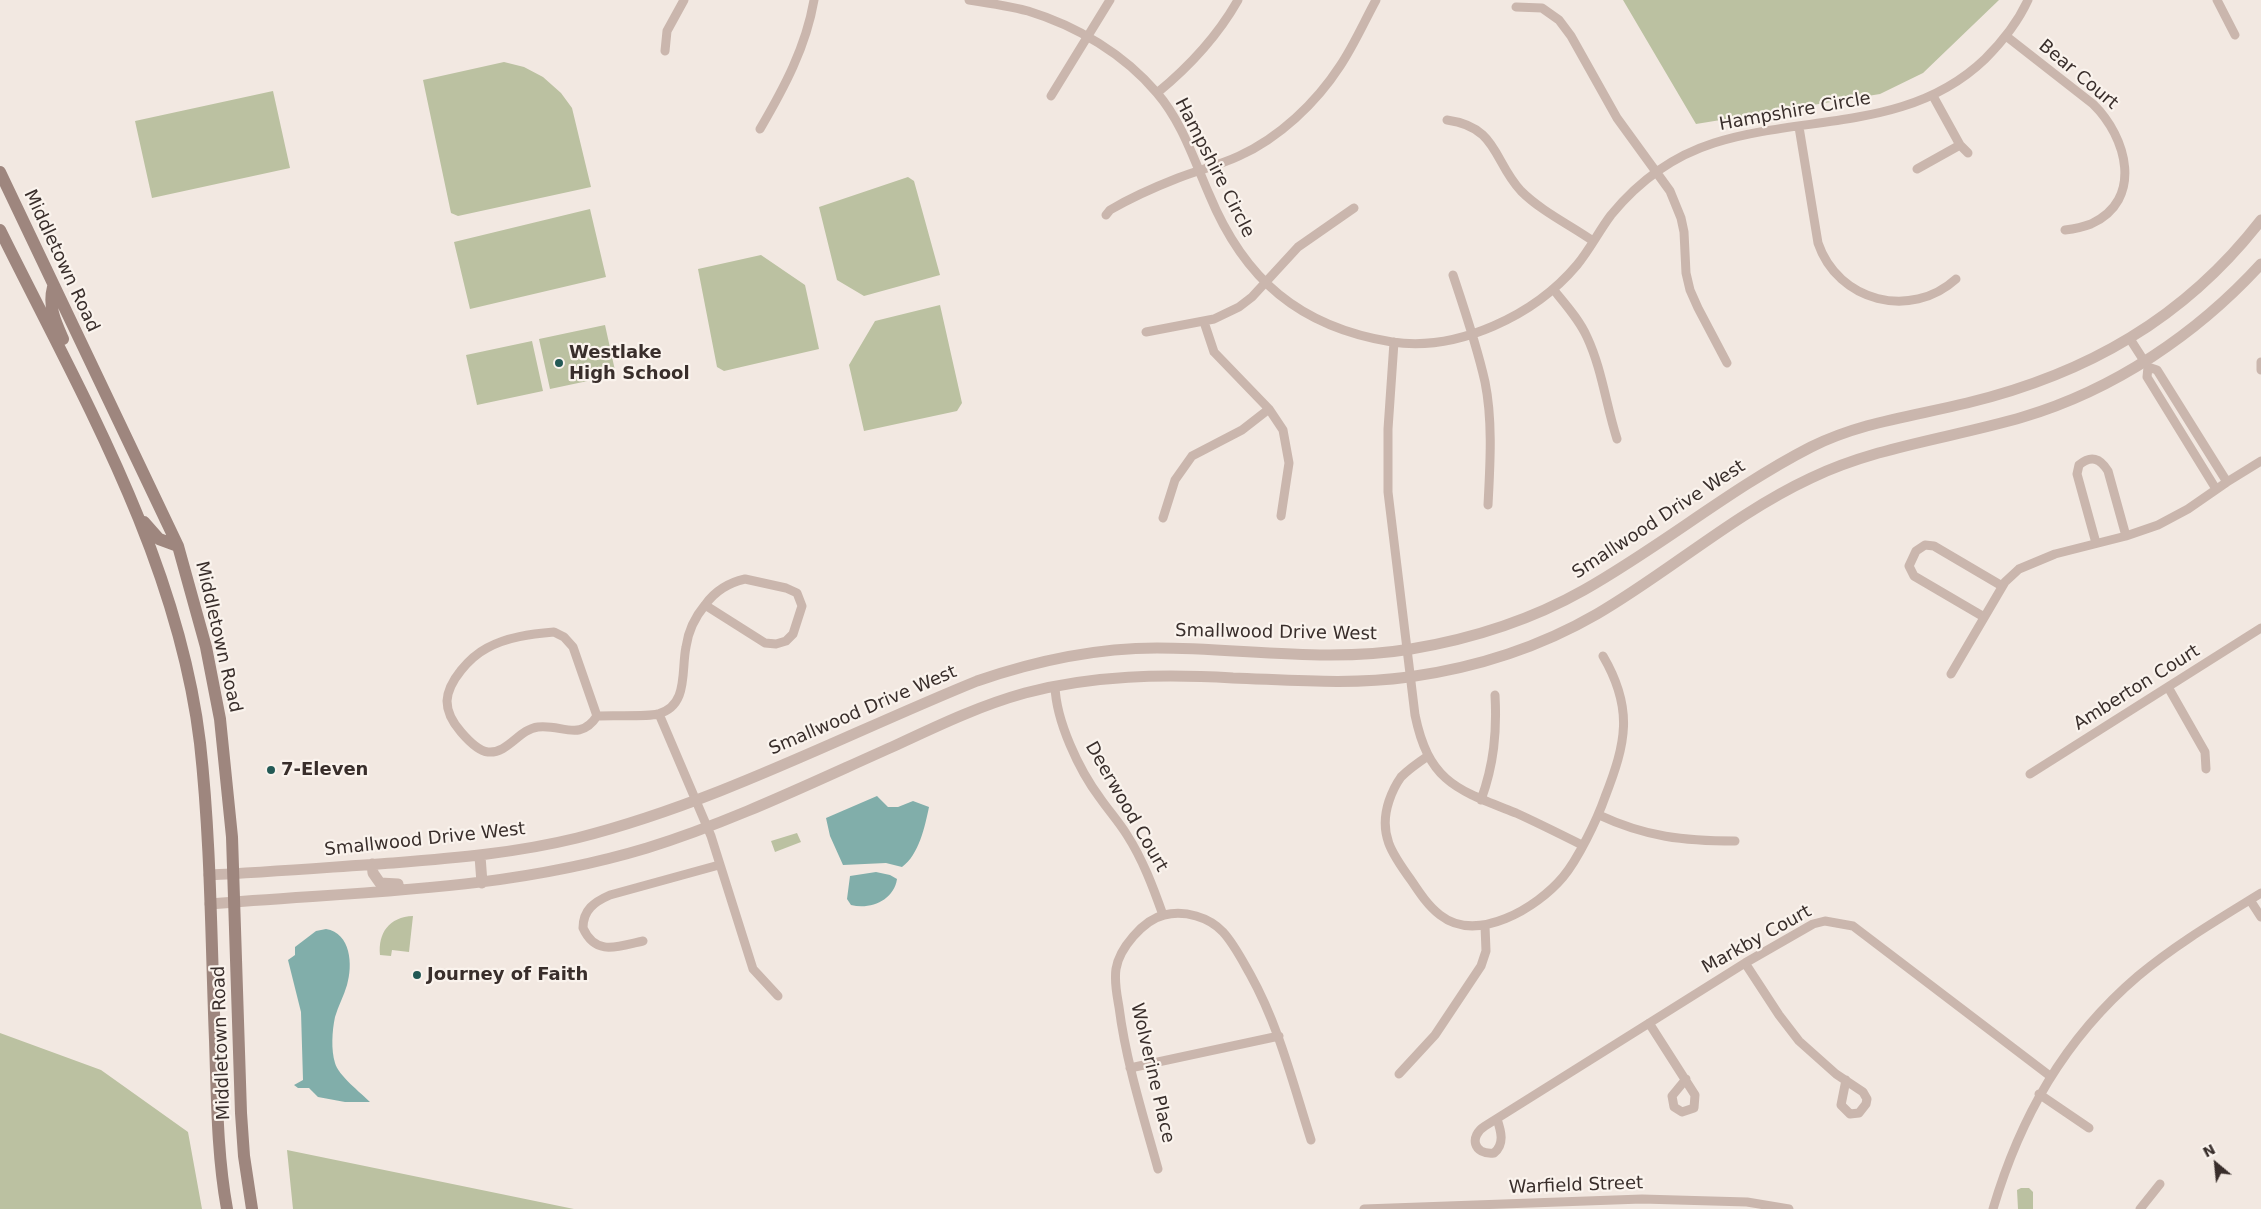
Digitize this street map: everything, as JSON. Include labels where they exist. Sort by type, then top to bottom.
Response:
[{"type":"main road","name":"Middletown Road","points":[[0,172],[178,546],[206,647],[220,720],[233,874],[241,1113],[244,1156],[252,1209]]},
{"type":"main road","name":"Middletown Road","points":[[0,230],[108,449],[138,516],[160,574],[178,632],[192,695],[200,744],[209,875],[218,1124],[228,1209]]},
{"type":"main road","points":[[54,286],[50,299],[64,344],[62,356]]},
{"type":"main road","points":[[138,516],[159,539],[178,546]]},
{"type":"street","points":[[665,51],[667,32],[684,0]]},
{"type":"street","points":[[760,128],[795,64],[806,35],[814,0]]},
{"type":"street","name":"Hampshire Circle","points":[[969,0],[1026,10],[1063,24],[1088,37],[1126,63],[1157,93],[1181,129],[1230,239],[1246,262],[1265,283],[1296,307],[1325,322],[1394,342],[1437,341],[1472,334],[1510,319],[1553,289],[1577,265],[1621,204],[1657,171],[1690,152],[1734,138],[1890,111],[1933,96],[1975,68],[2006,36],[2028,0]]},
{"type":"street","points":[[1052,96],[1110,0]]},
{"type":"street","points":[[1157,93],[1203,50],[1219,31],[1238,0]]},
{"type":"street","points":[[1106,215],[1110,210],[1142,193],[1239,156],[1259,145],[1312,102],[1339,67],[1376,0]]},
{"type":"street","points":[[2217,0],[2235,35]]},
{"type":"street","points":[[1516,7],[1542,8],[1559,20],[1572,36],[1622,124],[1670,191],[1681,218],[1684,232],[1686,273],[1694,298],[1727,362]]},
{"type":"street","name":"Bear Court","points":[[2006,36],[2093,104],[2106,117],[2120,142],[2124,157],[2125,178],[2115,203],[2105,215],[2092,223],[2065,230]]},
{"type":"street","points":[[1933,96],[1960,145],[1968,153]]},
{"type":"street","points":[[1447,120],[1467,124],[1478,132],[1498,154],[1521,191],[1593,241]]},
{"type":"street","points":[[1799,126],[1818,244],[1824,259],[1837,276],[1859,293],[1893,302],[1926,297],[1941,291],[1956,279]]},
{"type":"street","points":[[1917,169],[1960,145]]},
{"type":"street","points":[[1146,332],[1204,322],[1223,316],[1239,307],[1265,283],[1298,247],[1354,208]]},
{"type":"street","name":"Smallwood Drive West","points":[[209,875],[480,856],[577,838],[696,801],[977,681],[1015,667],[1050,660],[1089,653],[1152,648],[1305,654],[1370,654],[1407,650],[1456,640],[1521,620],[1552,606],[1626,564],[1753,480],[1840,433],[1882,420],[1964,404],[2024,388],[2073,369],[2130,339],[2169,312],[2209,279],[2242,244],[2261,220]]},
{"type":"street","points":[[210,904],[482,884],[606,859],[650,847],[789,794],[974,710],[1021,694],[1055,686],[1098,679],[1158,676],[1350,682],[1410,677],[1474,664],[1500,656],[1534,644],[1579,624],[1632,593],[1754,511],[1814,476],[1889,449],[2024,417],[2075,398],[2146,364],[2191,330],[2235,291],[2261,264]]},
{"type":"street","points":[[1453,275],[1472,334],[1488,401],[1488,505]]},
{"type":"street","points":[[1553,289],[1577,319],[1586,336],[1596,360],[1617,439]]},
{"type":"street","points":[[1204,322],[1214,352],[1269,409],[1280,425],[1288,452],[1289,472],[1281,516]]},
{"type":"street","points":[[2130,339],[2146,364],[2147,378],[2216,489]]},
{"type":"street","points":[[1394,342],[1388,429],[1388,492],[1410,677],[1418,726],[1428,756],[1450,783],[1460,790],[1529,819],[1582,845]]},
{"type":"street","points":[[2261,362],[2261,370]]},
{"type":"street","points":[[2146,364],[2157,370],[2227,482]]},
{"type":"street","points":[[1163,518],[1175,480],[1192,456],[1242,430],[1269,409]]},
{"type":"street","points":[[2096,543],[2077,474],[2078,465],[2089,459],[2095,458],[2103,462],[2108,471],[2126,536]]},
{"type":"street","points":[[1951,674],[2002,586],[2011,576],[2030,563],[2126,536],[2169,520],[2261,462]]},
{"type":"street","points":[[1984,617],[1914,576],[1909,566],[1916,551],[1925,545],[1934,546],[2002,586]]},
{"type":"street","points":[[596,716],[659,714],[673,704],[680,694],[688,638],[698,614],[704,605],[711,596],[724,586],[745,579],[793,590],[800,596],[802,606],[800,617],[790,638],[782,643],[771,644],[755,637],[704,605]]},
{"type":"street","name":"Amberton Court","points":[[2030,774],[2261,628]]},
{"type":"street","points":[[554,632],[564,637],[573,647],[596,716],[592,724],[582,730],[539,727],[524,732],[497,751],[483,751],[470,742],[455,725],[447,700],[453,684],[464,667],[486,648],[509,639],[554,632]]},
{"type":"street","points":[[1428,756],[1401,778],[1392,792],[1385,819],[1388,841],[1392,852],[1408,877],[1440,916],[1456,923],[1485,926],[1514,914],[1553,887],[1570,867],[1598,816],[1621,752],[1625,724],[1619,691],[1603,656]]},
{"type":"street","name":"Deerwood Court","points":[[1055,686],[1058,711],[1079,763],[1099,797],[1134,846],[1151,881],[1163,915]]},
{"type":"street","points":[[2168,687],[2205,752],[2206,769]]},
{"type":"street","points":[[1481,800],[1495,750],[1497,728],[1495,695]]},
{"type":"street","points":[[659,714],[707,826],[753,969],[778,996]]},
{"type":"street","points":[[1598,816],[1651,835],[1682,840],[1736,841]]},
{"type":"street","points":[[480,856],[482,884]]},
{"type":"street","points":[[372,864],[373,874],[376,879],[386,885],[462,879],[482,884]]},
{"type":"street","points":[[643,941],[606,948],[594,944],[583,928],[585,914],[596,902],[610,895],[719,865]]},
{"type":"street","points":[[1993,1209],[2008,1162],[2039,1094],[2050,1076],[2084,1032],[2114,998],[2138,976],[2189,939],[2261,893]]},
{"type":"street","points":[[2250,900],[2261,918]]},
{"type":"street","points":[[1163,915],[1184,914],[1201,917],[1216,925],[1223,932],[1255,983],[1279,1036],[1311,1140]]},
{"type":"street","name":"Wolverine Place","points":[[1158,1169],[1130,1068],[1116,989],[1118,961],[1125,946],[1137,932],[1163,915]]},
{"type":"street","name":"Markby Court","points":[[1497,1119],[1745,963],[1813,924],[1825,921],[1853,926],[2050,1076]]},
{"type":"street","points":[[1400,1074],[1435,1035],[1481,966],[1486,951],[1485,926]]},
{"type":"street","points":[[1745,963],[1779,1015],[1799,1041],[1812,1054],[1846,1080]]},
{"type":"street","points":[[1649,1023],[1686,1079]]},
{"type":"street","points":[[1130,1068],[1279,1036]]},
{"type":"street","points":[[2039,1094],[2089,1128]]},
{"type":"street","points":[[2140,1209],[2160,1184]]},
{"type":"street","name":"Warfield Street","points":[[1364,1209],[1642,1199],[1747,1202],[1789,1209]]},
{"type":"green space","points":[[1623,0],[1999,0],[1923,73],[1880,94],[1696,124]]},
{"type":"green space","points":[[504,62],[524,67],[543,77],[561,93],[572,108],[591,187],[458,216],[451,213],[423,80]]},
{"type":"green space","points":[[273,91],[290,168],[152,198],[135,121]]},
{"type":"green space","points":[[908,177],[914,181],[940,275],[864,296],[837,280],[819,207]]},
{"type":"green space","points":[[590,209],[606,277],[470,309],[454,242]]},
{"type":"green space","points":[[761,255],[805,285],[819,349],[724,371],[717,367],[698,269]]},
{"type":"green space","points":[[940,305],[962,403],[957,411],[864,431],[849,365],[875,321]]},
{"type":"green space","points":[[605,325],[616,375],[550,389],[539,339]]},
{"type":"green space","points":[[532,341],[543,391],[477,405],[466,355]]},
{"type":"green space","points":[[797,833],[801,842],[775,852],[771,841]]},
{"type":"green space","points":[[413,916],[409,952],[392,950],[391,956],[380,955],[383,933],[391,923],[397,919]]},
{"type":"green space","points":[[0,1033],[101,1070],[188,1132],[202,1209],[0,1209]]},
{"type":"green space","points":[[287,1150],[574,1209],[293,1209]]},
{"type":"green space","points":[[2029,1188],[2033,1192],[2033,1209],[2018,1209],[2017,1190]]},
{"type":"water","points":[[877,796],[888,807],[898,807],[913,801],[929,807],[917,848],[908,862],[902,867],[886,863],[843,865],[830,836],[826,818]]},
{"type":"water","points":[[876,872],[890,875],[897,879],[891,893],[874,905],[851,905],[847,899],[850,876]]},
{"type":"water","points":[[326,929],[341,937],[345,943],[350,960],[347,985],[334,1022],[332,1046],[335,1063],[345,1078],[370,1102],[345,1102],[318,1097],[309,1088],[298,1088],[294,1085],[303,1080],[301,1012],[288,960],[295,955],[295,947],[316,931]]},
{"type":"place","name":"Westlake High School","points":[[559,363]]},
{"type":"place","name":"7-Eleven","points":[[271,770]]},
{"type":"place","name":"Journey of Faith","points":[[417,975]]}]
